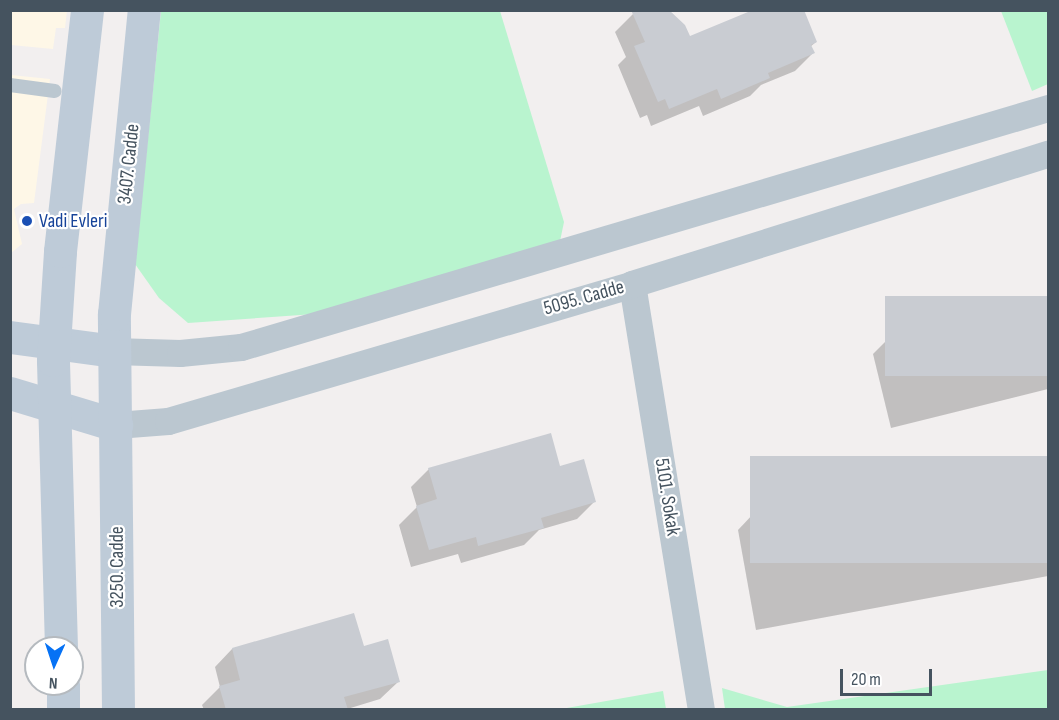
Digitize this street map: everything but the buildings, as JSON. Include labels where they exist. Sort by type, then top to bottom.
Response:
[{"type":"street","points":[[61,636],[52,406],[54,344],[87,10]]},
{"type":"street","name":"3407. Cadde","points":[[116,425],[113,351],[144,10]]},
{"type":"street","points":[[10,337],[113,351],[180,353],[241,347],[1044,112]]},
{"type":"street","name":"5095. Cadde","points":[[116,425],[168,422],[632,284],[1048,154]]},
{"type":"street","name":"5101. Sokak","points":[[632,284],[701,710]]},
{"type":"street","points":[[10,393],[116,425]]},
{"type":"street","name":"3250. Cadde","points":[[116,425],[118,710]]},
{"type":"lane","points":[[10,85],[55,91]]},
{"type":"shaded area","points":[[10,11],[67,11],[65,28],[56,28],[53,49],[11,45]]},
{"type":"shaded area","points":[[11,75],[50,79],[34,203],[21,204],[14,209],[22,244],[11,253]]},
{"type":"green space","points":[[161,11],[500,11],[564,222],[559,246],[358,311],[188,323],[159,298],[135,264]]},
{"type":"green space","points":[[1001,11],[1048,11],[1048,84],[1032,91]]},
{"type":"green space","points":[[1048,670],[1048,709],[725,709],[722,688],[787,707]]},
{"type":"green space","points":[[663,691],[666,709],[561,709]]},
{"type":"place","name":"Vadi Evleri","points":[[27,221]]}]
